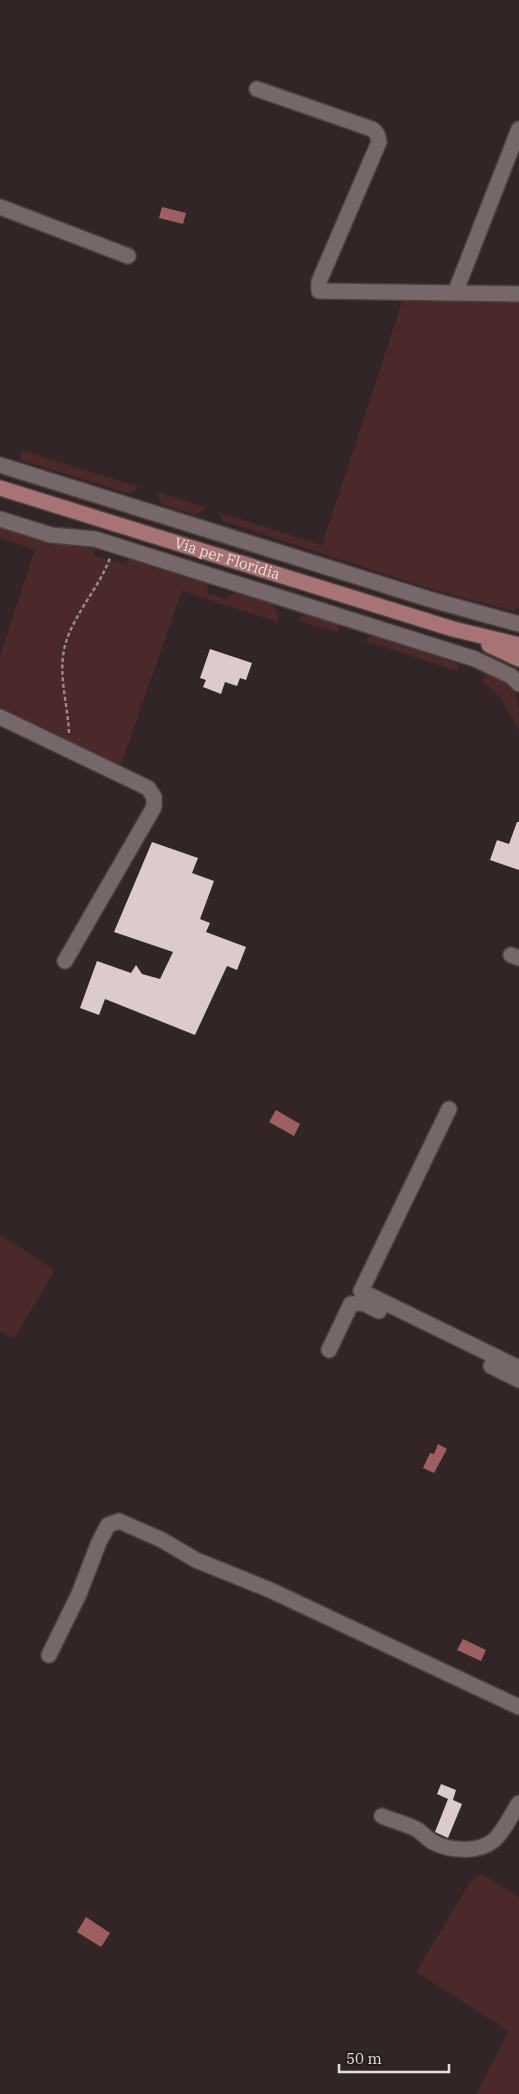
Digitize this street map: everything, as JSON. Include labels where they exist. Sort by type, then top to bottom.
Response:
[{"type":"main road","name":"Via per Floridia","points":[[0,488],[453,629]]},
{"type":"main road","points":[[453,629],[519,645]]},
{"type":"main road","points":[[453,629],[519,658]]},
{"type":"street","points":[[257,89],[372,129],[378,137],[379,142],[319,282],[319,291],[519,294]]},
{"type":"street","points":[[455,292],[519,129]]},
{"type":"street","points":[[0,207],[128,256]]},
{"type":"street","points":[[0,464],[432,600],[519,624]]},
{"type":"street","points":[[0,519],[51,535],[95,539],[475,659],[511,676],[519,684]]},
{"type":"street","points":[[0,717],[148,788],[154,797],[154,807],[65,961]]},
{"type":"street","points":[[449,1109],[361,1291],[519,1368]]},
{"type":"street","points":[[329,1350],[351,1304],[363,1303],[519,1380]]},
{"type":"street","points":[[49,1656],[78,1594],[99,1542],[108,1525],[119,1521],[162,1540],[196,1560],[270,1590],[519,1707]]},
{"type":"street","points":[[382,1816],[418,1831],[434,1842],[447,1847],[463,1849],[479,1847],[492,1842],[501,1832],[519,1803]]},
{"type":"path","points":[[69,750],[69,730],[62,680],[63,654],[72,628],[105,572],[115,545]]},
{"type":"shaded area","points":[[162,207],[186,213],[183,224],[159,218]]},
{"type":"shaded area","points":[[403,299],[519,300],[519,606],[514,611],[428,588],[223,521],[218,512],[322,545]]},
{"type":"shaded area","points":[[21,450],[139,487],[130,494],[21,460]]},
{"type":"shaded area","points":[[157,492],[207,508],[195,515],[161,504]]},
{"type":"shaded area","points":[[0,526],[47,542],[95,547],[94,556],[125,564],[130,558],[207,582],[208,593],[226,599],[236,591],[273,603],[278,615],[278,622],[182,591],[119,770],[0,712],[0,656],[35,550],[0,538]]},
{"type":"shaded area","points":[[309,613],[338,623],[340,633],[296,620]]},
{"type":"shaded area","points":[[374,634],[458,662],[457,671],[365,641]]},
{"type":"shaded area","points":[[488,671],[506,683],[515,694],[519,709],[519,731],[501,698],[482,681]]},
{"type":"shaded area","points":[[276,1110],[300,1124],[294,1136],[269,1122]]},
{"type":"shaded area","points":[[0,1235],[55,1270],[14,1339],[0,1331]]},
{"type":"shaded area","points":[[438,1444],[447,1449],[434,1473],[423,1468],[430,1453],[434,1454]]},
{"type":"shaded area","points":[[463,1639],[486,1650],[481,1661],[457,1650]]},
{"type":"shaded area","points":[[482,1874],[519,1897],[519,2094],[476,2094],[509,2031],[416,1972],[472,1879]]},
{"type":"shaded area","points":[[86,1917],[110,1933],[101,1947],[77,1932]]},
{"type":"building","points":[[210,649],[252,663],[246,680],[240,678],[237,686],[225,682],[221,694],[203,687],[206,680],[200,678]]},
{"type":"building","points":[[517,822],[519,822],[519,870],[490,860],[497,840],[509,844]]},
{"type":"building","points":[[152,842],[198,858],[192,873],[214,881],[200,919],[210,923],[206,932],[246,947],[237,970],[227,966],[195,1035],[105,999],[99,1015],[80,1008],[97,961],[131,973],[136,965],[142,974],[160,979],[173,952],[114,932]]},
{"type":"building","points":[[441,1784],[456,1790],[453,1800],[462,1804],[448,1838],[435,1832],[448,1799],[437,1794]]}]
